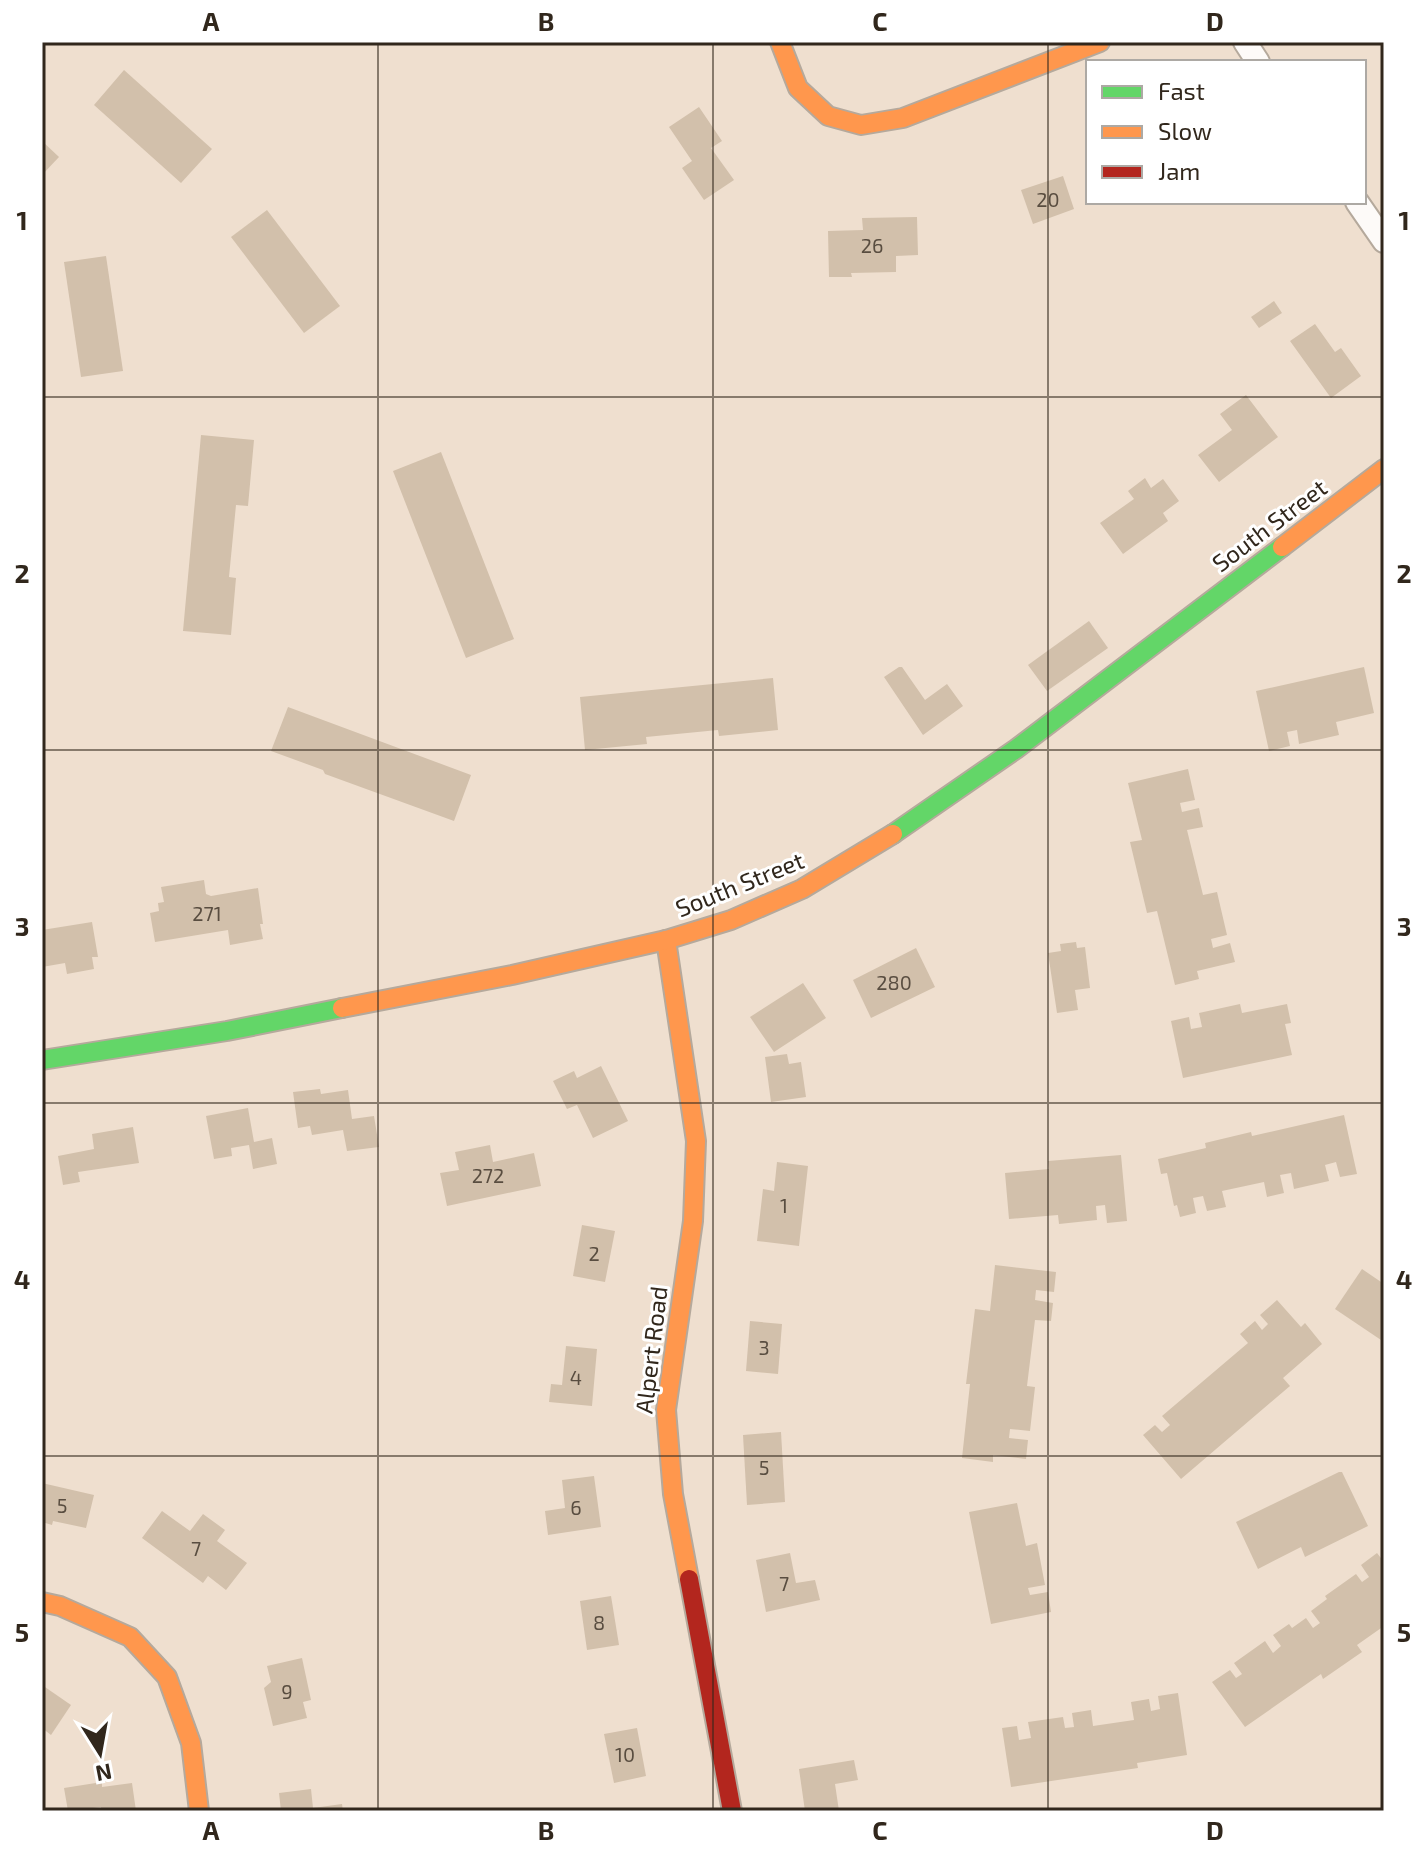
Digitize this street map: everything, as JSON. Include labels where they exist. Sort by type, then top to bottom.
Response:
[{"type":"street","points":[[780,42],[798,88],[828,116],[861,125],[903,118],[1100,42]]},
{"type":"street","points":[[1245,42],[1257,60]]},
{"type":"street","points":[[1358,204],[1384,241]]},
{"type":"street","name":"South Street","points":[[42,1060],[227,1031],[512,975],[666,940],[731,920],[802,889],[887,839],[1016,749],[1384,469]]},
{"type":"street","name":"Alpert Road","points":[[666,940],[696,1141],[693,1221],[666,1410],[673,1494],[732,1811]]},
{"type":"street","points":[[42,1602],[60,1606],[130,1637],[167,1677],[191,1743],[199,1811]]},
{"type":"building","points":[[124,70],[212,149],[181,183],[94,105]]},
{"type":"building","points":[[699,107],[722,141],[711,148],[734,180],[704,200],[682,168],[692,161],[669,127]]},
{"type":"building","points":[[42,141],[59,157],[42,175]]},
{"type":"building","points":[[1063,176],[1074,209],[1033,224],[1021,190]]},
{"type":"building","points":[[267,210],[340,306],[304,333],[231,237]]},
{"type":"building","points":[[917,217],[918,255],[896,256],[896,272],[829,277],[828,231],[863,230],[862,218]]},
{"type":"building","points":[[106,256],[123,371],[81,377],[64,262]]},
{"type":"building","points":[[1274,301],[1282,313],[1259,328],[1251,317]]},
{"type":"building","points":[[1315,324],[1335,352],[1341,348],[1361,376],[1331,398],[1290,341]]},
{"type":"building","points":[[1246,395],[1278,437],[1219,482],[1198,455],[1232,430],[1220,414]]},
{"type":"building","points":[[201,435],[254,440],[248,506],[236,505],[229,577],[236,578],[231,635],[183,631]]},
{"type":"building","points":[[441,452],[514,639],[466,658],[393,471]]},
{"type":"building","points":[[1145,478],[1151,488],[1163,479],[1179,501],[1163,513],[1168,521],[1123,554],[1100,523],[1134,499],[1128,491]]},
{"type":"building","points":[[1089,621],[1108,648],[1047,691],[1028,665]]},
{"type":"building","points":[[899,667],[925,700],[947,684],[963,706],[923,735],[884,677]]},
{"type":"building","points":[[1364,667],[1374,713],[1336,722],[1339,735],[1299,744],[1297,730],[1287,732],[1290,746],[1269,751],[1256,691]]},
{"type":"building","points":[[773,678],[778,730],[719,736],[718,730],[646,737],[647,744],[585,750],[580,697]]},
{"type":"building","points":[[288,707],[471,775],[454,821],[271,751]]},
{"type":"building","points":[[1188,769],[1195,800],[1180,803],[1182,812],[1199,808],[1203,827],[1187,830],[1203,895],[1217,892],[1227,935],[1211,939],[1213,948],[1230,943],[1235,962],[1197,971],[1199,979],[1175,985],[1157,911],[1147,913],[1130,842],[1142,840],[1128,783]]},
{"type":"building","points":[[204,880],[206,894],[211,896],[258,888],[263,939],[230,945],[228,930],[155,942],[150,913],[159,911],[158,903],[164,902],[161,887]]},
{"type":"building","points":[[92,922],[98,957],[92,957],[94,969],[67,974],[65,963],[42,967],[42,930]]},
{"type":"building","points":[[1076,942],[1077,948],[1085,947],[1090,988],[1075,990],[1078,1010],[1057,1013],[1048,953],[1061,951],[1060,944]]},
{"type":"building","points":[[916,948],[935,987],[871,1018],[853,980]]},
{"type":"building","points":[[803,983],[826,1018],[774,1052],[750,1017]]},
{"type":"building","points":[[1240,1004],[1242,1013],[1287,1004],[1291,1023],[1285,1024],[1292,1055],[1183,1078],[1171,1021],[1189,1017],[1191,1029],[1202,1027],[1199,1013]]},
{"type":"building","points":[[787,1054],[789,1064],[801,1062],[806,1097],[771,1102],[765,1057]]},
{"type":"building","points":[[601,1066],[628,1121],[593,1138],[577,1105],[567,1109],[553,1081],[574,1071],[577,1078]]},
{"type":"building","points":[[320,1089],[321,1094],[348,1090],[352,1119],[374,1116],[379,1147],[347,1151],[343,1130],[312,1135],[310,1126],[298,1128],[293,1092]]},
{"type":"building","points":[[248,1108],[254,1142],[272,1138],[277,1164],[253,1169],[249,1145],[231,1148],[232,1156],[214,1159],[206,1116]]},
{"type":"building","points":[[1344,1115],[1357,1174],[1340,1177],[1336,1162],[1325,1165],[1329,1181],[1294,1189],[1291,1173],[1280,1175],[1284,1193],[1267,1197],[1264,1182],[1222,1191],[1226,1207],[1207,1211],[1203,1196],[1193,1198],[1196,1213],[1180,1217],[1177,1205],[1174,1206],[1167,1173],[1161,1174],[1158,1159],[1206,1148],[1205,1143],[1251,1132],[1252,1136]]},
{"type":"building","points":[[133,1127],[139,1163],[78,1172],[80,1182],[63,1185],[58,1156],[94,1149],[92,1134]]},
{"type":"building","points":[[490,1145],[493,1162],[534,1153],[541,1186],[447,1206],[440,1173],[459,1170],[455,1152]]},
{"type":"building","points":[[1121,1155],[1127,1221],[1107,1223],[1105,1205],[1096,1206],[1097,1220],[1059,1224],[1058,1215],[1009,1219],[1005,1173],[1049,1169],[1048,1161]]},
{"type":"building","points":[[777,1162],[808,1166],[799,1246],[757,1241],[763,1189],[774,1191]]},
{"type":"building","points":[[582,1225],[615,1231],[605,1282],[573,1276]]},
{"type":"building","points":[[995,1265],[1056,1272],[1054,1292],[1036,1290],[1035,1300],[1053,1303],[1051,1321],[1035,1320],[1027,1386],[1035,1387],[1030,1431],[1010,1429],[1009,1438],[1028,1440],[1026,1459],[993,1455],[993,1462],[962,1458],[970,1384],[966,1384],[975,1309],[990,1311]]},
{"type":"building","points":[[1362,1269],[1384,1284],[1384,1342],[1335,1309]]},
{"type":"building","points":[[1277,1300],[1301,1327],[1305,1323],[1322,1344],[1283,1378],[1290,1386],[1181,1479],[1143,1435],[1155,1425],[1162,1432],[1170,1425],[1162,1416],[1248,1343],[1240,1334],[1255,1321],[1262,1330],[1268,1324],[1260,1315]]},
{"type":"building","points":[[750,1321],[782,1324],[778,1374],[746,1371]]},
{"type":"building","points":[[566,1346],[597,1349],[592,1406],[549,1402],[551,1384],[562,1385]]},
{"type":"building","points":[[781,1432],[785,1502],[747,1505],[743,1435]]},
{"type":"building","points":[[1342,1472],[1368,1526],[1305,1557],[1301,1547],[1258,1569],[1236,1522]]},
{"type":"building","points":[[594,1476],[601,1527],[548,1535],[545,1511],[565,1508],[562,1480]]},
{"type":"building","points":[[42,1483],[94,1495],[86,1528],[53,1521],[52,1525],[42,1522]]},
{"type":"building","points":[[1017,1503],[1026,1546],[1037,1543],[1045,1585],[1028,1588],[1030,1595],[1048,1592],[1051,1612],[991,1624],[969,1512]]},
{"type":"building","points":[[162,1511],[190,1531],[203,1514],[225,1530],[217,1541],[247,1563],[226,1590],[208,1576],[203,1583],[142,1538]]},
{"type":"building","points":[[790,1553],[796,1583],[815,1580],[820,1600],[766,1612],[756,1560]]},
{"type":"building","points":[[1377,1553],[1384,1562],[1384,1626],[1357,1645],[1362,1652],[1323,1679],[1321,1674],[1245,1727],[1212,1682],[1230,1670],[1236,1678],[1242,1674],[1234,1663],[1265,1641],[1273,1653],[1281,1646],[1273,1635],[1289,1624],[1292,1628],[1306,1618],[1313,1628],[1320,1623],[1311,1611],[1327,1599],[1325,1596],[1356,1574],[1362,1582],[1369,1577],[1361,1565]]},
{"type":"building","points":[[611,1596],[619,1645],[587,1650],[580,1601]]},
{"type":"building","points":[[302,1658],[311,1700],[303,1702],[307,1718],[273,1726],[264,1688],[271,1682],[267,1666]]},
{"type":"building","points":[[42,1685],[71,1705],[51,1735],[42,1728]]},
{"type":"building","points":[[1178,1693],[1187,1755],[1137,1763],[1138,1768],[1011,1787],[1002,1728],[1017,1726],[1019,1740],[1031,1738],[1028,1722],[1063,1717],[1065,1728],[1074,1727],[1072,1713],[1091,1710],[1093,1726],[1134,1720],[1131,1702],[1149,1699],[1151,1711],[1160,1709],[1158,1696]]},
{"type":"building","points":[[637,1728],[646,1776],[614,1783],[604,1734]]},
{"type":"building","points":[[854,1760],[858,1780],[835,1784],[839,1811],[805,1811],[799,1769]]},
{"type":"building","points":[[102,1782],[102,1787],[132,1783],[136,1811],[101,1811],[101,1807],[68,1811],[64,1788]]},
{"type":"building","points":[[311,1789],[313,1808],[342,1804],[343,1811],[281,1811],[279,1793]]},
{"type":"traffic: fast","points":[[893,834],[1016,749],[1282,547]]},
{"type":"traffic: fast","points":[[42,1060],[227,1031],[342,1008]]},
{"type":"traffic: slow","points":[[780,42],[798,88],[828,116],[861,125],[903,118],[1100,42]]},
{"type":"traffic: slow","points":[[1282,547],[1384,469]]},
{"type":"traffic: slow","points":[[342,1008],[512,975],[666,940],[731,920],[802,889],[893,834]]},
{"type":"traffic: slow","points":[[666,940],[696,1141],[693,1221],[666,1410],[673,1494],[689,1579]]},
{"type":"traffic: slow","points":[[42,1602],[60,1606],[130,1637],[167,1677],[191,1743],[199,1811]]},
{"type":"traffic: jam","points":[[689,1579],[732,1811]]}]
